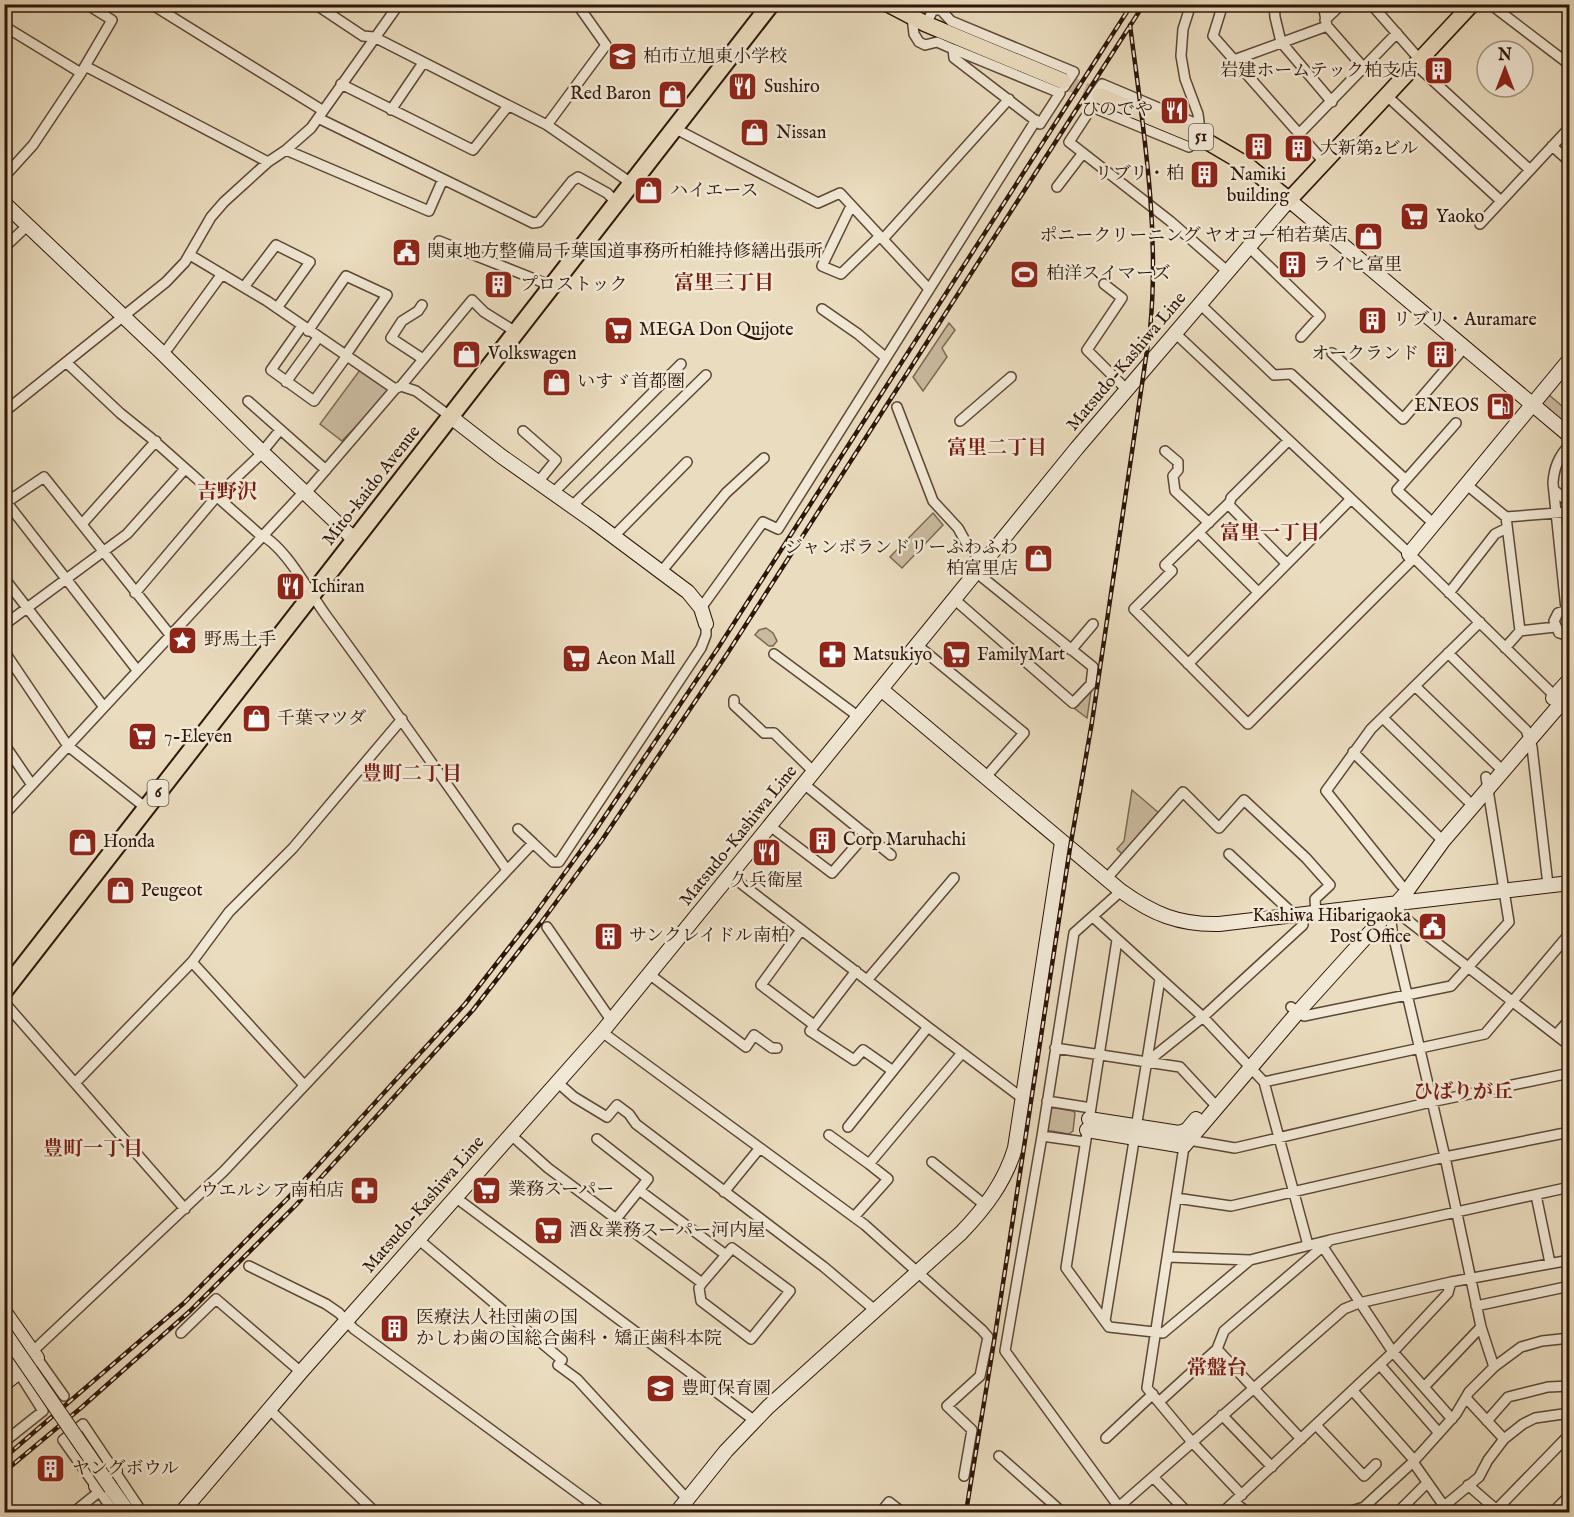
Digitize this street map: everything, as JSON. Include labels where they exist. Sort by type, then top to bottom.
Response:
[{"type":"highway","name":"Mito-kaido Avenue","points":[[4,991],[771,4]]},
{"type":"main road","points":[[888,4],[1061,87]]},
{"type":"main road","points":[[1289,200],[1472,4]]},
{"type":"main road","name":"51","points":[[1096,102],[1200,130],[1289,200]]},
{"type":"street","points":[[4,177],[33,145],[83,70],[112,20],[86,4]]},
{"type":"street","points":[[151,4],[320,114],[443,179],[533,223],[539,222],[572,181],[578,177],[607,193],[617,202]]},
{"type":"street","points":[[315,4],[363,36],[374,38],[547,125],[631,183]]},
{"type":"street","points":[[4,412],[166,282],[190,255],[218,208],[268,162],[301,138],[372,44],[399,4]]},
{"type":"street","points":[[547,125],[606,45],[577,4]]},
{"type":"street","points":[[1191,4],[1183,29],[1181,56],[1185,79],[1198,114],[1200,130]]},
{"type":"street","points":[[1224,4],[1214,36],[1324,162]]},
{"type":"street","points":[[1275,4],[1275,17],[1281,42],[1332,102]]},
{"type":"street","points":[[1323,4],[1326,23],[1364,68]]},
{"type":"street","points":[[1234,60],[1326,23],[1342,4]]},
{"type":"street","points":[[1371,4],[1397,33],[1417,62],[1530,170]]},
{"type":"street","points":[[1490,4],[1569,65]]},
{"type":"street","points":[[919,20],[914,34],[919,42],[925,45],[937,42],[1061,87],[1040,124],[954,58],[953,49]]},
{"type":"street","points":[[4,26],[83,70],[268,162]]},
{"type":"street","points":[[1299,134],[1397,33]]},
{"type":"street","points":[[391,110],[423,63]]},
{"type":"street","points":[[341,84],[473,150],[508,106]]},
{"type":"street","points":[[1387,96],[1501,201]]},
{"type":"street","points":[[851,206],[822,266],[841,274],[881,237],[1009,99]]},
{"type":"street","points":[[1096,102],[1069,142],[1170,220],[1227,272]]},
{"type":"street","points":[[701,608],[763,522],[778,529],[1036,120]]},
{"type":"street","points":[[1480,224],[1569,127]]},
{"type":"street","points":[[674,128],[818,203],[840,193],[928,289]]},
{"type":"street","points":[[1552,146],[1569,162]]},
{"type":"street","points":[[286,150],[429,211],[443,179]]},
{"type":"street","points":[[1057,187],[1083,153]]},
{"type":"street","points":[[1289,200],[1569,436]]},
{"type":"street","name":"Matsudo-Kashiwa Line","points":[[182,1512],[346,1320],[602,1032],[1126,389],[1289,200]]},
{"type":"street","points":[[4,203],[355,540]]},
{"type":"street","points":[[7,245],[28,225]]},
{"type":"street","points":[[440,241],[552,286]]},
{"type":"street","points":[[244,287],[276,245],[310,262],[277,308]]},
{"type":"street","points":[[1248,246],[1320,316],[1301,337]]},
{"type":"street","points":[[190,255],[277,308],[345,356],[398,388],[416,391],[688,592],[701,608],[706,624],[706,635],[701,648],[559,862],[553,862],[518,829]]},
{"type":"street","points":[[162,353],[222,274]]},
{"type":"street","points":[[346,276],[387,295],[314,401],[270,370],[305,328],[346,276]]},
{"type":"street","points":[[1104,285],[1122,298],[1087,350],[1126,389]]},
{"type":"street","points":[[4,815],[326,470],[472,300],[484,312],[516,332]]},
{"type":"street","points":[[1200,304],[1274,375],[1291,374],[1406,480]]},
{"type":"street","points":[[422,305],[418,311],[402,321],[391,338],[423,359]]},
{"type":"street","points":[[822,309],[858,334],[885,357]]},
{"type":"street","points":[[1175,333],[1449,592],[1505,648],[1564,701]]},
{"type":"street","points":[[286,381],[318,338]]},
{"type":"street","points":[[1332,353],[1403,419],[1464,348]]},
{"type":"street","points":[[1288,441],[1165,565],[1172,571],[1134,609],[1248,724],[1411,556],[1434,524],[1569,359]]},
{"type":"street","points":[[67,363],[120,413],[156,441],[259,534],[275,545],[312,593],[507,870]]},
{"type":"street","points":[[553,493],[681,364]]},
{"type":"street","points":[[572,506],[706,375]]},
{"type":"street","points":[[960,421],[1011,377]]},
{"type":"street","points":[[248,401],[326,470]]},
{"type":"street","points":[[897,407],[933,501],[958,528],[981,567],[1071,650],[1093,667],[1090,684],[1073,703],[954,599]]},
{"type":"street","points":[[1434,524],[1397,490],[1456,423]]},
{"type":"street","points":[[135,593],[217,496],[262,452],[280,430]]},
{"type":"street","points":[[523,431],[556,460],[538,482]]},
{"type":"street","points":[[82,524],[156,441]]},
{"type":"street","points":[[1555,627],[1556,617],[1561,610],[1568,609],[1554,490],[1556,465],[1560,455],[1569,444]]},
{"type":"street","points":[[1165,451],[1178,462],[1178,470],[1173,476],[1175,491],[1209,523]]},
{"type":"street","points":[[661,572],[726,493],[764,458]]},
{"type":"street","points":[[614,536],[687,462]]},
{"type":"street","points":[[4,625],[127,534],[185,469]]},
{"type":"street","points":[[137,670],[5,502],[44,477],[171,636]]},
{"type":"street","points":[[1467,485],[1506,517],[1569,512]]},
{"type":"street","points":[[1554,490],[1569,503]]},
{"type":"street","points":[[1188,663],[1351,499]]},
{"type":"street","points":[[1228,504],[1286,563]]},
{"type":"street","points":[[1506,517],[1520,631]]},
{"type":"street","points":[[1449,592],[1495,534],[1507,528]]},
{"type":"street","points":[[1199,533],[1258,592]]},
{"type":"street","points":[[4,578],[104,707]]},
{"type":"street","points":[[1401,885],[1326,791],[1353,752],[1383,718],[1480,622]]},
{"type":"street","points":[[1071,650],[1093,624]]},
{"type":"street","points":[[1505,648],[1520,631],[1555,627]]},
{"type":"street","points":[[1555,627],[1563,635],[1569,636]]},
{"type":"street","points":[[917,645],[1024,733],[985,777]]},
{"type":"street","points":[[4,651],[68,746],[146,808]]},
{"type":"street","points":[[774,654],[859,717]]},
{"type":"street","points":[[1448,654],[1527,735],[1532,747],[1548,885]]},
{"type":"street","points":[[1494,1367],[1476,1306],[1445,1157],[1392,930],[1390,906],[1401,885],[1527,735],[1564,701],[1569,679]]},
{"type":"street","points":[[1415,686],[1499,768]]},
{"type":"street","points":[[882,690],[1121,891],[1154,912],[1186,923],[1220,924],[1390,906],[1569,883]]},
{"type":"street","points":[[734,700],[734,705],[764,733],[774,733],[814,772]]},
{"type":"street","points":[[1383,718],[1467,800]]},
{"type":"street","points":[[75,1083],[192,962],[229,912],[293,848],[402,720]]},
{"type":"street","points":[[4,744],[32,785]]},
{"type":"street","points":[[1353,752],[1440,838]]},
{"type":"street","points":[[1246,1512],[1238,1499],[1147,1388],[1187,1139],[1295,1009],[1390,906],[1467,800],[1487,783]]},
{"type":"street","points":[[1295,1009],[1304,1016],[1451,986],[1509,922],[1487,783]]},
{"type":"street","points":[[804,784],[891,855]]},
{"type":"street","points":[[1107,878],[1183,792],[1219,828],[1244,800],[1306,858],[1330,885],[1303,915],[1303,925],[1203,1017],[1147,1062]]},
{"type":"street","points":[[770,826],[832,873],[866,834]]},
{"type":"street","points":[[677,1512],[726,1451],[755,1421],[961,1233],[986,1206],[998,1188],[1011,1160],[1062,842]]},
{"type":"street","points":[[4,1384],[19,1373],[34,1355],[253,1141],[533,843]]},
{"type":"street","points":[[1229,854],[1290,911],[1303,915]]},
{"type":"street","points":[[730,875],[1022,1098]]},
{"type":"street","points":[[868,979],[954,878]]},
{"type":"street","points":[[1121,891],[1074,933],[1005,1351],[1116,1510],[1344,1309],[1359,1303],[1451,1282],[1569,1260]]},
{"type":"street","points":[[1390,906],[1569,1047]]},
{"type":"street","points":[[1093,917],[1203,1017],[1264,1082],[1308,1245]]},
{"type":"street","points":[[547,927],[611,1020]]},
{"type":"street","points":[[801,930],[761,985],[814,1025]]},
{"type":"street","points":[[1264,1082],[1485,1034],[1569,933]]},
{"type":"street","points":[[1116,940],[1066,1268],[1109,1327],[1162,1333],[1250,1260]]},
{"type":"street","points":[[192,962],[304,1085]]},
{"type":"street","points":[[856,971],[810,1031],[854,1060],[863,1050],[893,1071]]},
{"type":"street","points":[[650,975],[746,1047],[754,1035],[772,1048],[777,1048]]},
{"type":"street","points":[[1105,1321],[1160,979]]},
{"type":"street","points":[[4,1002],[185,1209]]},
{"type":"street","points":[[1556,1035],[1569,1019]]},
{"type":"street","points":[[848,1127],[928,1028]]},
{"type":"street","points":[[602,1032],[854,1217],[988,1337],[980,1376],[947,1406],[972,1430],[964,1476]]},
{"type":"street","points":[[1055,1048],[1180,1067],[1215,1104]]},
{"type":"street","points":[[869,1164],[962,1053]]},
{"type":"street","points":[[1042,1136],[1088,1125],[1136,1132],[1179,1133],[1187,1139],[1235,1148],[1431,1102],[1569,1073]]},
{"type":"street","points":[[557,1082],[574,1098],[607,1117],[617,1105],[636,1124],[824,1268],[876,1311]]},
{"type":"street","points":[[1047,1101],[1088,1125]]},
{"type":"street","points":[[1176,1198],[1231,1206],[1445,1157],[1569,1132]]},
{"type":"street","points":[[511,1135],[549,1168],[702,1283]]},
{"type":"street","points":[[829,1136],[888,1179],[854,1217]]},
{"type":"street","points":[[597,1139],[648,1179],[616,1219]]},
{"type":"street","points":[[724,1192],[759,1149]]},
{"type":"street","points":[[932,1162],[986,1206]]},
{"type":"street","points":[[1168,1257],[1250,1260],[1569,1187]]},
{"type":"street","points":[[639,1190],[726,1255]]},
{"type":"street","points":[[1536,1195],[1550,1263]]},
{"type":"street","points":[[455,1197],[755,1421]]},
{"type":"street","points":[[418,1239],[562,1360],[558,1365],[577,1379],[688,1500]]},
{"type":"street","points":[[1326,1244],[1359,1303],[1393,1352],[1452,1419]]},
{"type":"street","points":[[1106,1438],[1218,1349],[1224,1331],[1326,1244]]},
{"type":"street","points":[[732,1248],[790,1291],[751,1339],[701,1301],[699,1288],[702,1283],[732,1248]]},
{"type":"street","points":[[249,1266],[326,1304],[354,1329],[603,1512]]},
{"type":"street","points":[[1223,1512],[1393,1352],[1448,1293],[1451,1282]]},
{"type":"street","points":[[1476,1306],[1569,1286]]},
{"type":"street","points":[[181,1333],[216,1299],[301,1372]]},
{"type":"street","points":[[4,1311],[64,1396]]},
{"type":"street","points":[[1424,1387],[1481,1327]]},
{"type":"street","points":[[4,1332],[114,1512]]},
{"type":"street","points":[[1348,1512],[1364,1507],[1414,1461],[1494,1367],[1521,1347],[1542,1341],[1569,1338]]},
{"type":"street","points":[[1218,1349],[1301,1439]]},
{"type":"street","points":[[4,1351],[43,1411],[4,1442]]},
{"type":"street","points":[[1380,1365],[1440,1433]]},
{"type":"street","points":[[1487,1421],[1508,1397],[1548,1387],[1569,1386]]},
{"type":"street","points":[[1353,1391],[1414,1461],[1445,1509],[1479,1476],[1504,1439],[1523,1424],[1535,1418],[1569,1413]]},
{"type":"street","points":[[1466,1398],[1504,1439]]},
{"type":"street","points":[[269,1409],[375,1512]]},
{"type":"street","points":[[1222,1415],[1272,1467]]},
{"type":"street","points":[[128,1512],[102,1489],[63,1440],[83,1424],[142,1512]]},
{"type":"street","points":[[1316,1425],[1364,1476],[1376,1464]]},
{"type":"street","points":[[1468,1485],[1498,1511],[1569,1434]]},
{"type":"street","points":[[999,1456],[1062,1512]]},
{"type":"street","points":[[74,1512],[102,1489],[115,1472]]},
{"type":"street","points":[[1153,1477],[1187,1512]]},
{"type":"street","points":[[1398,1512],[1427,1483]]},
{"type":"street","points":[[1553,1512],[1569,1495]]},
{"type":"street","points":[[881,1512],[889,1502],[902,1512]]},
{"type":"shaded area","points":[[949,323],[955,330],[942,348],[947,357],[923,391],[913,377]]},
{"type":"shaded area","points":[[360,370],[387,386],[388,393],[342,441],[320,424]]},
{"type":"shaded area","points":[[1548,394],[1569,412],[1562,420],[1542,403]]},
{"type":"shaded area","points":[[933,513],[943,525],[902,568],[890,557]]},
{"type":"shaded area","points":[[766,628],[773,633],[777,641],[773,646],[769,646],[755,635],[759,630]]},
{"type":"shaded area","points":[[1092,685],[1087,718],[1074,708]]},
{"type":"shaded area","points":[[1132,790],[1159,813],[1125,853],[1121,853],[1117,849],[1124,841]]},
{"type":"shaded area","points":[[1049,1107],[1075,1113],[1073,1131],[1069,1134],[1045,1130]]},
{"type":"tunnel","points":[[1063,81],[1100,96]]},
{"type":"railway","points":[[4,1458],[184,1303],[287,1199],[465,1004],[532,918],[593,834],[718,648],[1132,4]]},
{"type":"railway","points":[[4,1472],[82,1407],[190,1311],[296,1205],[473,1010],[540,924],[602,840],[727,654],[1144,4]]},
{"type":"railway","points":[[966,1512],[1070,848],[1092,722],[1150,330],[1153,254],[1149,178],[1130,25]]},
{"type":"place","name":"柏市立旭東小学校","points":[[622,57]]},
{"type":"place","name":"岩建ホームテック柏支店","points":[[1439,71]]},
{"type":"place","name":"Sushiro","points":[[743,87]]},
{"type":"place","name":"Red Baron","points":[[672,94]]},
{"type":"place","name":"ひのでや","points":[[1174,110]]},
{"type":"place","name":"Nissan","points":[[755,133]]},
{"type":"place","name":"Namiki building","points":[[1258,146]]},
{"type":"place","name":"大新第2ビル","points":[[1299,149]]},
{"type":"place","name":"リブリ・柏","points":[[1205,174]]},
{"type":"place","name":"ハイエース","points":[[649,191]]},
{"type":"place","name":"Yaoko","points":[[1415,217]]},
{"type":"place","name":"ポニークリーニング ヤオコー柏若葉店","points":[[1369,236]]},
{"type":"place","name":"関東地方整備局千葉国道事務所柏維持修繕出張所","points":[[406,252]]},
{"type":"place","name":"ライヒ富里","points":[[1292,265]]},
{"type":"place","name":"柏洋スイマーズ","points":[[1025,274]]},
{"type":"place","name":"プロストック","points":[[499,285]]},
{"type":"place","name":"リブリ・Auramare","points":[[1372,320]]},
{"type":"place","name":"MEGA Don Quijote","points":[[618,330]]},
{"type":"place","name":"Volkswagen","points":[[467,354]]},
{"type":"place","name":"オークランド","points":[[1440,354]]},
{"type":"place","name":"いすゞ首都圏","points":[[556,382]]},
{"type":"place","name":"ENEOS","points":[[1500,406]]},
{"type":"place","name":"ジャンボランドリーふわふわ 柏富里店","points":[[1039,558]]},
{"type":"place","name":"Ichiran","points":[[290,587]]},
{"type":"place","name":"野馬土手","points":[[183,640]]},
{"type":"place","name":"Matsukiyo","points":[[832,655]]},
{"type":"place","name":"FamilyMart","points":[[956,655]]},
{"type":"place","name":"Aeon Mall","points":[[576,659]]},
{"type":"place","name":"千葉マツダ","points":[[256,719]]},
{"type":"place","name":"7-Eleven","points":[[143,737]]},
{"type":"place","name":"Corp Maruhachi","points":[[822,840]]},
{"type":"place","name":"Honda","points":[[82,842]]},
{"type":"place","name":"久兵衛屋","points":[[767,852]]},
{"type":"place","name":"Peugeot","points":[[120,891]]},
{"type":"place","name":"Kashiwa Hibarigaoka Post Office","points":[[1432,926]]},
{"type":"place","name":"サンクレイドル南柏","points":[[608,936]]},
{"type":"place","name":"業務スーパー","points":[[487,1190]]},
{"type":"place","name":"ウエルシア南柏店","points":[[365,1191]]},
{"type":"place","name":"酒＆業務スーパー河内屋","points":[[548,1231]]},
{"type":"place","name":"医療法人社団歯の国 かしわ歯の国総合歯科・矯正歯科本院","points":[[395,1328]]},
{"type":"place","name":"豊町保育園","points":[[660,1389]]},
{"type":"place","name":"ヤングボウル","points":[[51,1469]]},
{"type":"district","name":"富里三丁目","points":[[724,283]]},
{"type":"district","name":"富里二丁目","points":[[997,448]]},
{"type":"district","name":"吉野沢","points":[[227,492]]},
{"type":"district","name":"富里一丁目","points":[[1270,533]]},
{"type":"district","name":"豊町二丁目","points":[[412,774]]},
{"type":"district","name":"ひばりが丘","points":[[1463,1092]]},
{"type":"district","name":"豊町一丁目","points":[[93,1149]]},
{"type":"district","name":"常盤台","points":[[1217,1368]]}]
